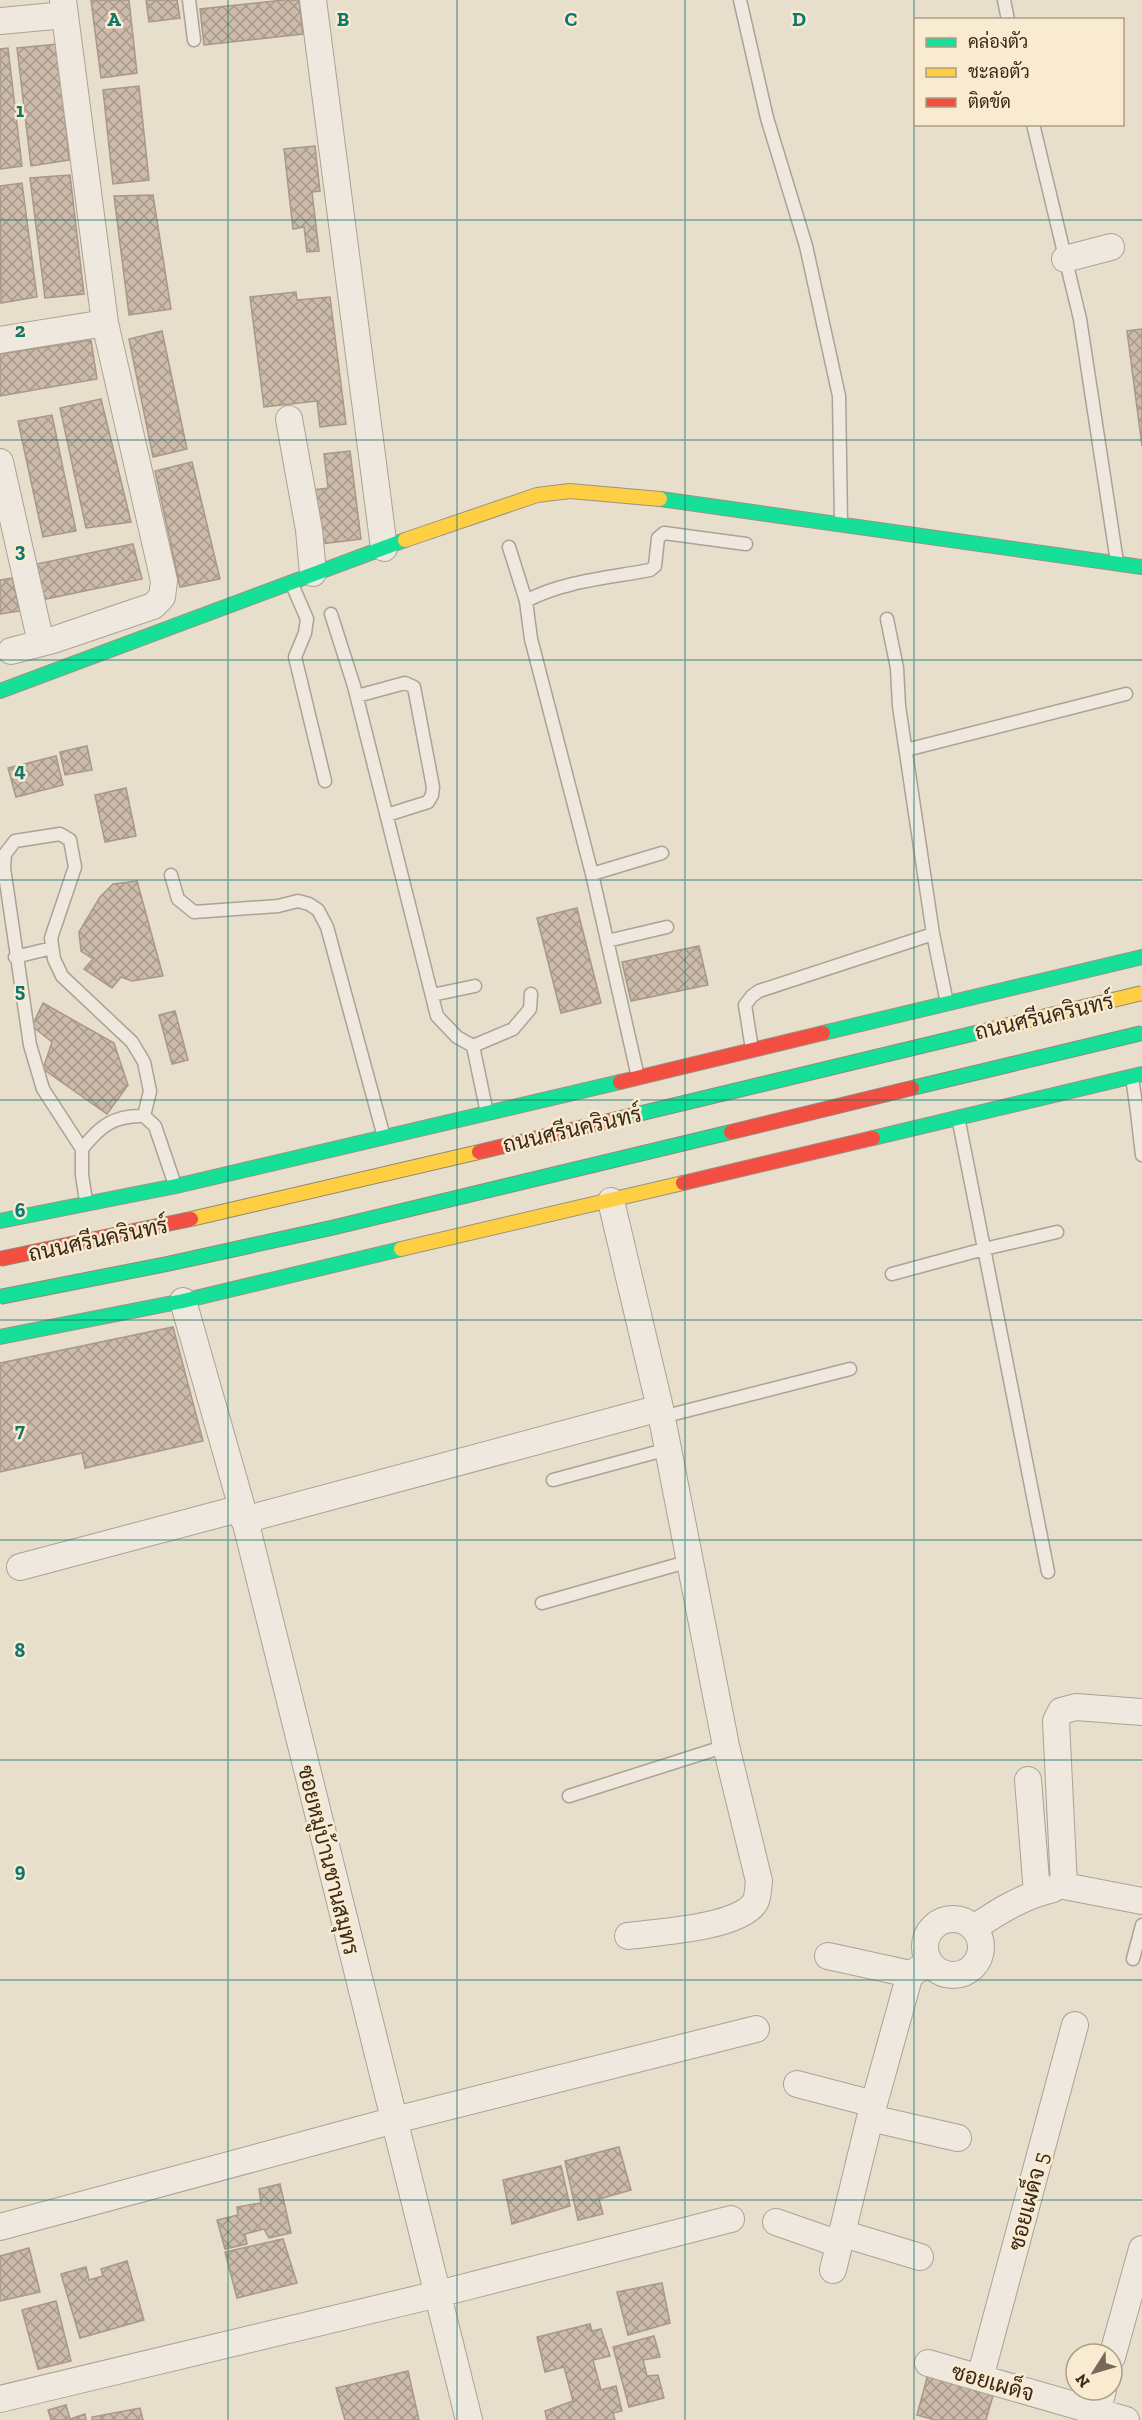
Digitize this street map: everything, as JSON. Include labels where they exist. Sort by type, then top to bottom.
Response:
[{"type":"main road","points":[[0,691],[384,548],[537,495],[570,491],[677,500],[1142,567]]},
{"type":"main road","name":"ถนนศรีนครินทร์","points":[[0,1221],[176,1186],[433,1127],[1142,957]]},
{"type":"main road","name":"ถนนศรีนครินทร์","points":[[0,1259],[297,1195],[1142,993]]},
{"type":"main road","name":"ถนนศรีนครินทร์","points":[[0,1297],[331,1228],[1142,1033]]},
{"type":"main road","points":[[696,1077],[719,1058]]},
{"type":"main road","points":[[0,1337],[183,1301],[1137,1075]]},
{"type":"main road","points":[[688,1089],[683,1102],[684,1121],[694,1140],[707,1152]]},
{"type":"main road","points":[[433,1127],[468,1135],[488,1149],[498,1166],[499,1192],[491,1208],[462,1235]]},
{"type":"main road","points":[[726,1161],[747,1168]]},
{"type":"street","points":[[313,0],[384,548]]},
{"type":"street","points":[[0,21],[64,7],[105,323],[164,581],[162,597],[153,606],[11,651]]},
{"type":"street","points":[[1065,260],[1112,247]]},
{"type":"street","points":[[0,340],[105,323]]},
{"type":"street","points":[[289,419],[309,530],[302,577]]},
{"type":"street","points":[[0,462],[41,643]]},
{"type":"street","points":[[611,1201],[661,1412],[726,1746],[759,1881],[755,1903],[738,1917],[696,1927],[628,1936]]},
{"type":"street","name":"ซอยหมู่บ้านชานสมุทร","points":[[183,1301],[243,1514],[470,2420]]},
{"type":"street","points":[[20,1567],[661,1412]]},
{"type":"street","points":[[1064,1886],[1056,1721],[1061,1711],[1076,1707],[1142,1712]]},
{"type":"street","points":[[1028,1780],[1037,1893]]},
{"type":"street","points":[[974,1928],[1001,1910],[1037,1893],[1064,1886],[1142,1901]]},
{"type":"street","points":[[828,1956],[920,1968],[952,1975],[965,1972],[975,1964],[980,1952],[980,1940],[974,1928],[964,1921],[952,1918],[936,1925],[925,1939],[925,1952],[920,1968],[872,2111],[833,2270]]},
{"type":"street","name":"ซอยเผด็จ 5","points":[[980,2378],[1075,2025]]},
{"type":"street","points":[[0,2227],[395,2120],[756,2029]]},
{"type":"street","points":[[796,2084],[958,2138]]},
{"type":"street","points":[[0,2399],[438,2294],[731,2219]]},
{"type":"street","points":[[776,2222],[920,2257]]},
{"type":"street","points":[[1116,2342],[1142,2249]]},
{"type":"street","name":"ซอยเผด็จ","points":[[928,2363],[980,2378],[1064,2394]]},
{"type":"street","name":"ซอยเผด็จ","points":[[1101,2402],[1126,2420]]},
{"type":"lane","points":[[189,0],[194,40]]},
{"type":"lane","points":[[740,0],[767,118],[806,246],[839,396],[841,524]]},
{"type":"lane","points":[[1004,0],[1008,18]]},
{"type":"lane","points":[[1033,126],[1080,319],[1117,564]]},
{"type":"lane","points":[[526,601],[542,592],[565,586],[650,570],[655,566],[658,538],[664,532],[746,544]]},
{"type":"lane","points":[[509,547],[526,601],[531,639],[592,874],[638,1077]]},
{"type":"lane","points":[[302,577],[307,619],[305,633],[295,657],[325,781]]},
{"type":"lane","points":[[331,614],[357,696],[437,1016],[457,1037],[473,1046],[487,1114]]},
{"type":"lane","points":[[887,620],[897,668],[899,706],[933,934],[947,1003]]},
{"type":"lane","points":[[357,696],[405,683],[414,687],[433,787],[432,795],[428,802],[387,815]]},
{"type":"lane","points":[[906,750],[1126,694]]},
{"type":"lane","points":[[87,1205],[81,1175],[82,1149],[43,1089],[30,1045],[15,957],[4,868],[5,854],[15,841],[60,834],[70,840],[75,867],[51,938],[54,959],[62,976],[132,1042],[144,1062],[150,1091],[144,1116]]},
{"type":"lane","points":[[592,874],[662,853]]},
{"type":"lane","points":[[171,875],[178,898],[194,912],[278,906],[298,901],[318,910],[327,927],[384,1138]]},
{"type":"lane","points":[[607,941],[667,927]]},
{"type":"lane","points":[[752,1050],[745,1005],[759,991],[933,934]]},
{"type":"lane","points":[[15,957],[52,948]]},
{"type":"lane","points":[[432,995],[475,986]]},
{"type":"lane","points":[[473,1046],[513,1029],[530,1009],[531,994]]},
{"type":"lane","points":[[1137,1075],[1142,1155]]},
{"type":"lane","points":[[82,1149],[95,1133],[108,1124],[125,1115],[144,1116],[155,1126],[176,1186]]},
{"type":"lane","points":[[958,1117],[1048,1572]]},
{"type":"lane","points":[[892,1274],[1057,1232]]},
{"type":"lane","points":[[661,1412],[850,1369]]},
{"type":"lane","points":[[553,1480],[668,1449]]},
{"type":"lane","points":[[542,1603],[690,1561]]},
{"type":"lane","points":[[569,1796],[726,1746]]},
{"type":"lane","points":[[1133,1959],[1142,1925]]},
{"type":"building","points":[[91,0],[129,0],[137,73],[101,78]]},
{"type":"building","points":[[146,0],[177,0],[180,18],[149,22]]},
{"type":"building","points":[[299,0],[303,34],[204,45],[200,9]]},
{"type":"building","points":[[58,44],[69,160],[31,166],[17,48]]},
{"type":"building","points":[[8,48],[22,166],[0,169],[0,49]]},
{"type":"building","points":[[139,86],[149,180],[113,184],[103,90]]},
{"type":"building","points":[[315,146],[320,191],[312,192],[319,251],[307,252],[304,227],[293,229],[284,149]]},
{"type":"building","points":[[70,175],[84,294],[45,298],[30,178]]},
{"type":"building","points":[[22,183],[37,297],[1,303],[0,186]]},
{"type":"building","points":[[153,195],[171,309],[129,315],[114,196]]},
{"type":"building","points":[[296,292],[297,300],[330,297],[346,424],[320,427],[317,401],[264,407],[250,297]]},
{"type":"building","points":[[1142,329],[1142,446],[1127,331]]},
{"type":"building","points":[[162,331],[187,449],[153,457],[129,339]]},
{"type":"building","points":[[91,340],[97,379],[0,396],[0,354]]},
{"type":"building","points":[[101,399],[131,522],[86,528],[60,408]]},
{"type":"building","points":[[52,415],[76,531],[43,537],[18,421]]},
{"type":"building","points":[[350,451],[361,539],[321,544],[314,490],[328,488],[324,454]]},
{"type":"building","points":[[192,462],[220,579],[180,587],[155,471]]},
{"type":"building","points":[[133,544],[142,579],[41,600],[32,565]]},
{"type":"building","points":[[12,578],[20,611],[0,614],[0,580]]},
{"type":"building","points":[[87,746],[92,770],[65,775],[60,752]]},
{"type":"building","points":[[56,756],[63,785],[16,797],[8,768]]},
{"type":"building","points":[[126,788],[136,836],[105,842],[95,795]]},
{"type":"building","points":[[137,881],[163,976],[132,981],[121,977],[112,988],[84,969],[93,959],[81,951],[79,932],[100,897],[113,884]]},
{"type":"building","points":[[577,908],[601,1003],[561,1013],[537,918]]},
{"type":"building","points":[[699,946],[708,985],[631,1001],[622,962]]},
{"type":"building","points":[[43,1003],[114,1043],[128,1085],[107,1114],[43,1069],[52,1042],[32,1026]]},
{"type":"building","points":[[175,1011],[188,1060],[172,1064],[159,1015]]},
{"type":"building","points":[[173,1327],[203,1441],[85,1468],[82,1453],[0,1472],[0,1363]]},
{"type":"building","points":[[619,2147],[631,2190],[599,2199],[603,2214],[578,2220],[565,2161]]},
{"type":"building","points":[[561,2166],[570,2206],[512,2224],[503,2180]]},
{"type":"building","points":[[280,2184],[291,2233],[269,2238],[264,2229],[245,2234],[247,2244],[225,2249],[217,2220],[238,2215],[237,2207],[261,2203],[259,2189]]},
{"type":"building","points":[[283,2239],[297,2283],[237,2298],[225,2252]]},
{"type":"building","points":[[29,2248],[40,2292],[0,2301],[0,2256]]},
{"type":"building","points":[[127,2261],[144,2320],[80,2338],[61,2274],[86,2267],[89,2280],[103,2276],[101,2269]]},
{"type":"building","points":[[662,2283],[670,2323],[628,2335],[617,2292]]},
{"type":"building","points":[[56,2301],[71,2361],[38,2369],[22,2310]]},
{"type":"building","points":[[590,2324],[592,2331],[601,2329],[610,2356],[593,2360],[601,2390],[616,2386],[622,2411],[613,2413],[615,2420],[547,2420],[545,2411],[573,2401],[564,2367],[545,2372],[537,2337]]},
{"type":"building","points":[[654,2336],[660,2357],[643,2360],[647,2376],[658,2375],[664,2398],[629,2407],[613,2347]]},
{"type":"building","points":[[408,2371],[419,2420],[345,2420],[336,2388]]},
{"type":"building","points":[[928,2374],[994,2392],[986,2420],[935,2420],[917,2415]]},
{"type":"building","points":[[66,2405],[70,2419],[85,2414],[86,2420],[51,2420],[48,2410]]},
{"type":"building","points":[[140,2408],[143,2420],[92,2420],[92,2417]]},
{"type":"traffic: fast","points":[[660,499],[1142,567]]},
{"type":"traffic: fast","points":[[0,691],[405,540]]},
{"type":"traffic: fast","points":[[823,1033],[1142,957]]},
{"type":"traffic: fast","points":[[613,1120],[984,1031]]},
{"type":"traffic: fast","points":[[912,1088],[1142,1033]]},
{"type":"traffic: fast","points":[[873,1138],[1142,1074]]},
{"type":"traffic: fast","points":[[0,1221],[176,1186],[620,1082]]},
{"type":"traffic: fast","points":[[0,1297],[331,1228],[731,1132]]},
{"type":"traffic: fast","points":[[0,1337],[183,1301],[401,1249]]},
{"type":"traffic: slow","points":[[405,540],[537,495],[570,491],[660,499]]},
{"type":"traffic: slow","points":[[984,1031],[1142,993]]},
{"type":"traffic: slow","points":[[191,1219],[479,1152]]},
{"type":"traffic: slow","points":[[401,1249],[683,1183]]},
{"type":"traffic: jam","points":[[620,1082],[823,1033]]},
{"type":"traffic: jam","points":[[731,1132],[912,1088]]},
{"type":"traffic: jam","points":[[479,1152],[613,1120]]},
{"type":"traffic: jam","points":[[683,1183],[873,1138]]},
{"type":"traffic: jam","points":[[0,1259],[191,1219]]}]
